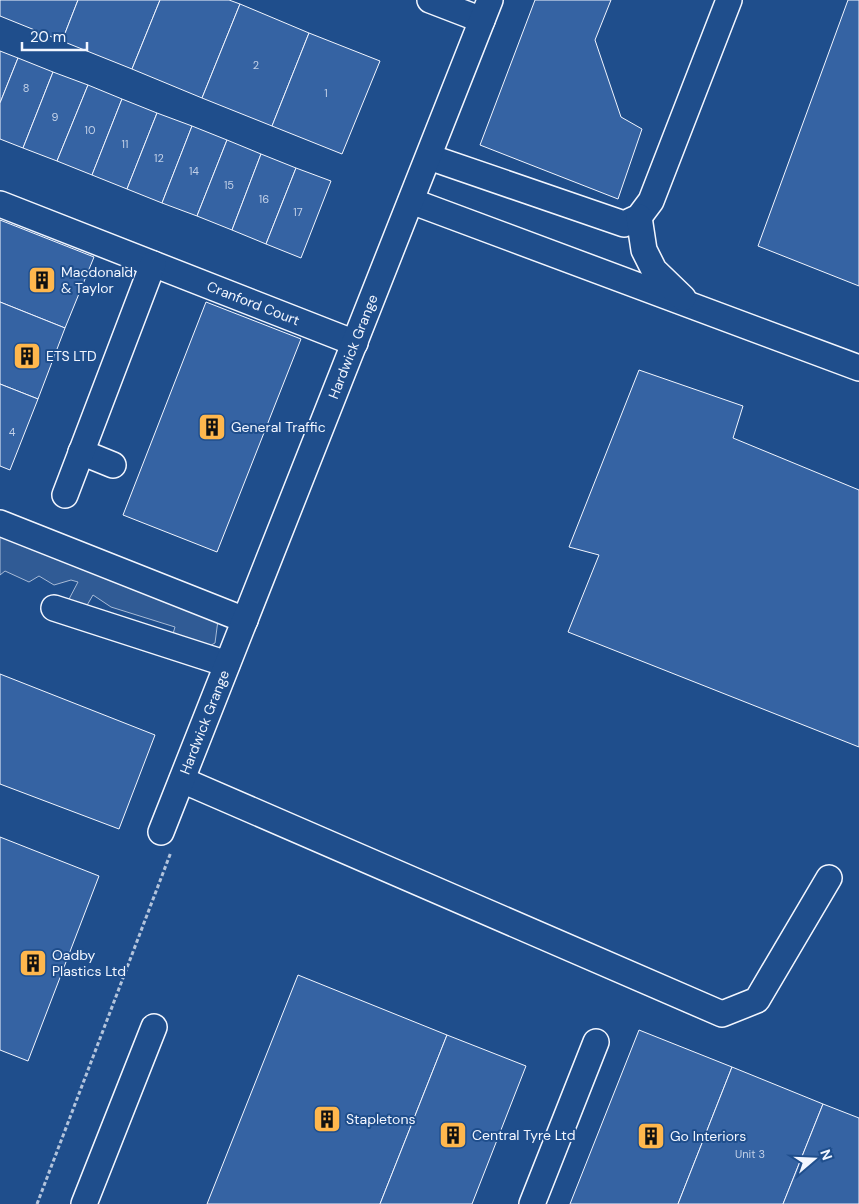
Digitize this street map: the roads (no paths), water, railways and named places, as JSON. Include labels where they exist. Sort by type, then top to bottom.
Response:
[{"type":"street","points":[[430,0],[486,10]]},
{"type":"street","points":[[429,157],[624,224],[639,216],[651,201],[729,0]]},
{"type":"street","name":"Hardwick Grange","points":[[161,832],[486,10]]},
{"type":"street","points":[[411,201],[859,368]]},
{"type":"street","name":"Cranford Court","points":[[0,204],[355,343]]},
{"type":"street","points":[[639,216],[644,250],[654,270],[692,306]]},
{"type":"street","points":[[65,495],[153,264]]},
{"type":"street","points":[[81,452],[113,465]]},
{"type":"street","points":[[0,522],[245,620]]},
{"type":"street","points":[[54,608],[227,664]]},
{"type":"street","points":[[182,780],[722,1014],[757,1000],[829,878]]},
{"type":"street","points":[[84,1204],[154,1027]]},
{"type":"street","points":[[532,1204],[596,1042]]},
{"type":"place","name":"Macdonald & Taylor","points":[[42,280]]},
{"type":"place","name":"ETS LTD","points":[[27,356]]},
{"type":"place","name":"General Traffic","points":[[212,427]]},
{"type":"place","name":"Oadby Plastics Ltd","points":[[33,963]]},
{"type":"place","name":"Stapletons","points":[[327,1119]]},
{"type":"place","name":"Central Tyre Ltd","points":[[453,1135]]},
{"type":"place","name":"Go Interiors","points":[[651,1136]]}]
